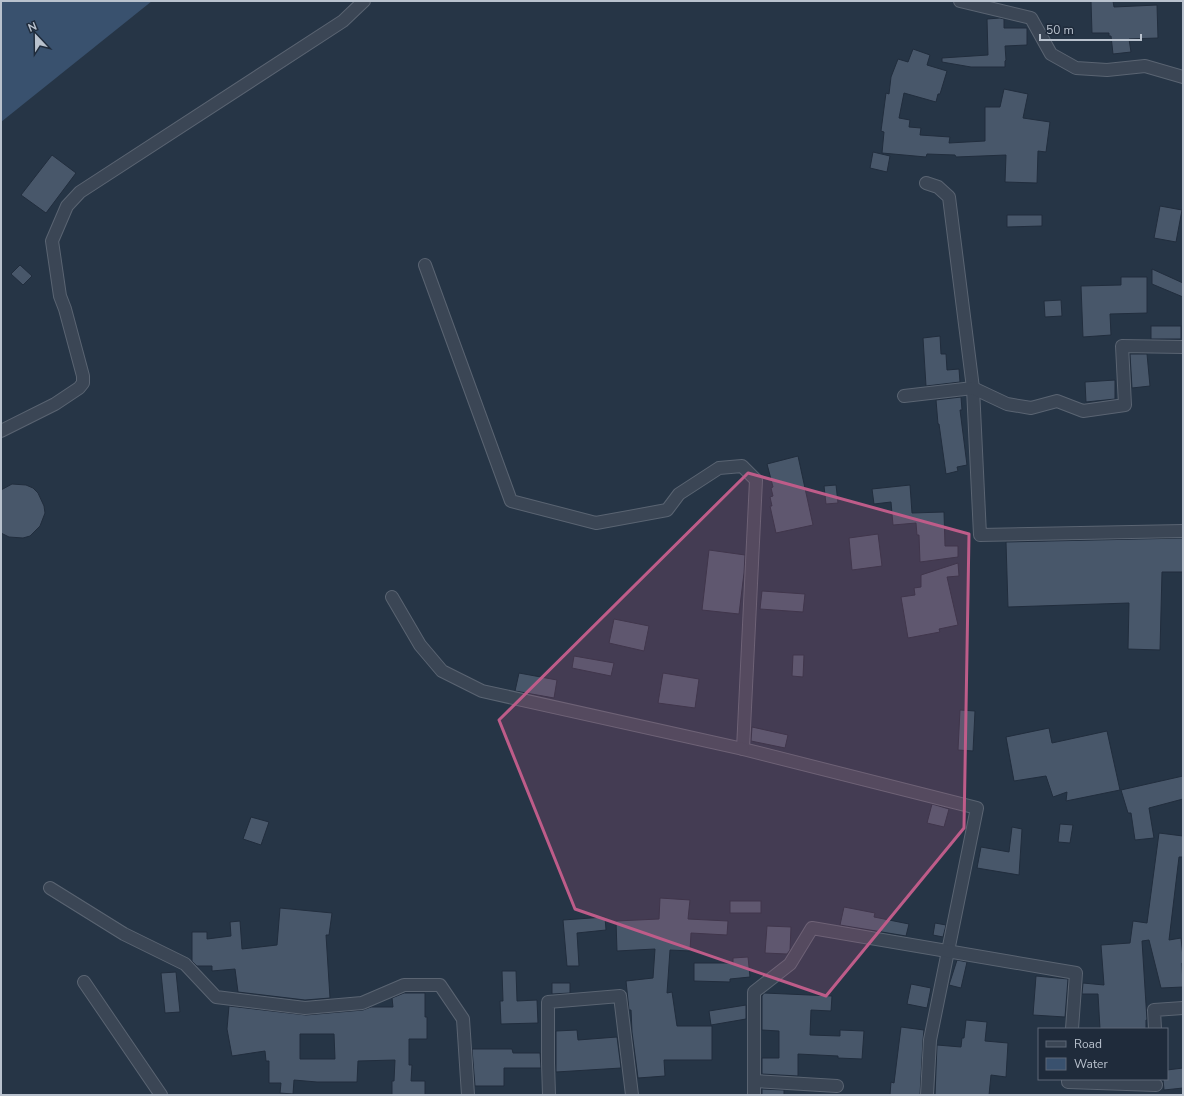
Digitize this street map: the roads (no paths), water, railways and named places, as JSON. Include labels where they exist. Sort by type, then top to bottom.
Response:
[{"type":"street","points":[[1,431],[55,404],[79,388],[83,383],[83,376],[67,316],[60,296],[52,241],[67,206],[80,192],[342,21],[364,1]]},
{"type":"street","points":[[960,1],[1031,18],[1050,54],[1076,68],[1107,70],[1145,66],[1183,77]]},
{"type":"street","points":[[926,183],[938,187],[949,197],[973,388],[980,535],[1183,531]]},
{"type":"street","points":[[425,265],[511,501],[596,523],[666,510],[679,494],[719,468],[742,466],[756,480],[743,749]]},
{"type":"street","points":[[904,396],[973,388],[1007,404],[1031,408],[1057,401],[1082,411],[1125,405],[1122,346],[1183,347]]},
{"type":"street","points":[[392,596],[420,645],[442,671],[482,691],[743,749],[977,808],[930,1040],[927,1095]]},
{"type":"street","points":[[50,888],[124,934],[185,964],[216,997],[305,1008],[362,1003],[404,985],[440,985],[463,1019],[468,1095]]},
{"type":"street","points":[[754,1095],[754,992],[790,964],[812,928],[1076,973],[1072,1028]]},
{"type":"street","points":[[84,982],[161,1095]]},
{"type":"street","points":[[549,1095],[548,1002],[620,996],[632,1095]]},
{"type":"street","points":[[1154,1028],[1154,1010],[1183,1008]]},
{"type":"street","points":[[1068,1080],[1068,1082],[1156,1086]]},
{"type":"street","points":[[754,1081],[837,1086]]},
{"type":"water","points":[[1,1],[152,1],[1,122]]}]
